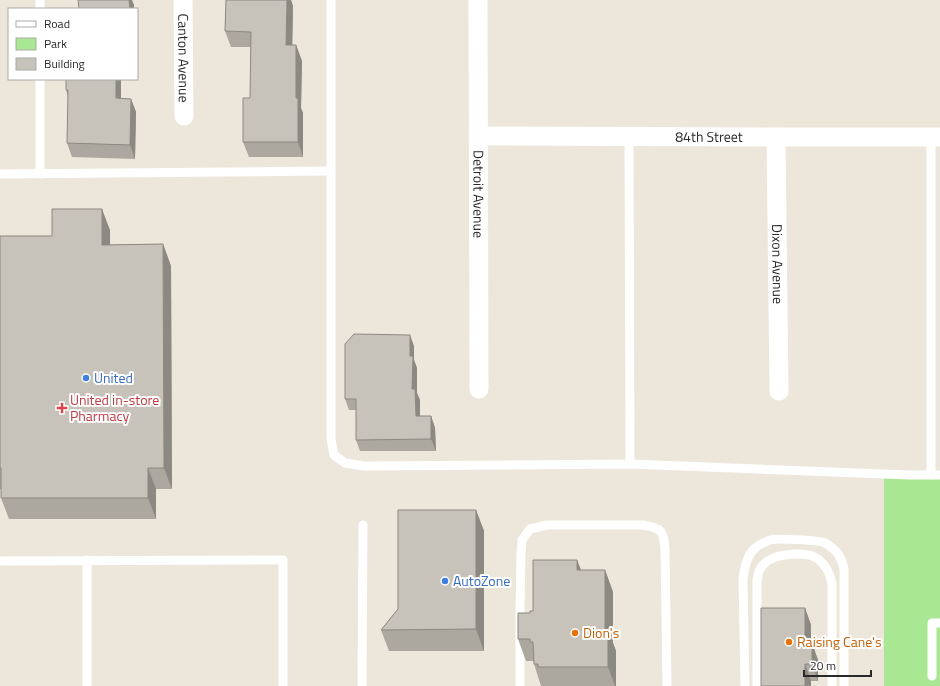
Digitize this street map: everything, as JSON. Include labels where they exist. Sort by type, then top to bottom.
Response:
[{"type":"street","name":"Canton Avenue","points":[[183,0],[184,116]]},
{"type":"street","name":"Detroit Avenue","points":[[478,0],[479,389]]},
{"type":"street","name":"84th Street","points":[[478,136],[776,138],[936,137]]},
{"type":"street","name":"Dixon Avenue","points":[[776,138],[779,391]]},
{"type":"lane","points":[[331,0],[331,439],[334,455],[345,463],[364,466],[630,464],[901,475],[936,475],[936,137]]},
{"type":"lane","points":[[40,80],[40,174]]},
{"type":"lane","points":[[629,137],[630,464]]},
{"type":"lane","points":[[0,174],[331,171]]},
{"type":"lane","points":[[362,686],[363,525]]},
{"type":"lane","points":[[520,686],[522,540],[530,529],[547,525],[643,525],[655,527],[662,532],[665,550],[667,686]]},
{"type":"lane","points":[[745,686],[743,580],[745,567],[754,549],[771,540],[813,540],[823,542],[838,553],[842,560],[844,569],[844,686]]},
{"type":"lane","points":[[757,686],[757,580],[759,571],[765,563],[780,555],[805,554],[813,556],[826,567],[830,574],[832,583],[832,686]]},
{"type":"lane","points":[[87,560],[87,686]]},
{"type":"lane","points":[[0,561],[283,560],[283,686]]},
{"type":"lane","points":[[932,676],[932,623],[940,623]]},
{"type":"green space","points":[[884,478],[940,478],[940,686],[884,686]]},
{"type":"building","points":[[78,0],[129,0],[130,8],[79,8]]},
{"type":"building","points":[[226,0],[287,0],[286,45],[296,45],[298,142],[243,142],[243,98],[250,98],[251,32],[225,31]]},
{"type":"building","points":[[66,80],[116,80],[116,98],[131,99],[130,145],[67,143],[68,90],[66,90]]},
{"type":"building","name":"United","points":[[52,209],[102,209],[102,245],[163,244],[164,468],[148,468],[148,498],[1,498],[0,236],[52,236]]},
{"type":"building","points":[[354,334],[410,335],[410,356],[413,356],[412,389],[415,389],[416,416],[431,416],[431,439],[356,440],[356,399],[345,399],[345,344]]},
{"type":"building","name":"AutoZone","points":[[398,510],[476,510],[476,629],[381,630],[398,609]]},
{"type":"building","name":"Dion's","points":[[533,560],[577,560],[577,570],[605,570],[605,629],[608,629],[608,667],[538,667],[538,664],[534,664],[533,642],[530,642],[530,639],[518,639],[518,613],[530,613],[530,611],[533,611]]},
{"type":"building","name":"Raising Cane's","points":[[761,608],[805,608],[805,643],[812,643],[812,664],[805,664],[805,686],[761,686]]},
{"type":"place","name":"United","points":[[86,378]]},
{"type":"place","name":"United in-store Pharmacy","points":[[62,408]]},
{"type":"place","name":"AutoZone","points":[[445,581]]},
{"type":"place","name":"Dion's","points":[[575,633]]},
{"type":"place","name":"Raising Cane's","points":[[789,642]]}]
